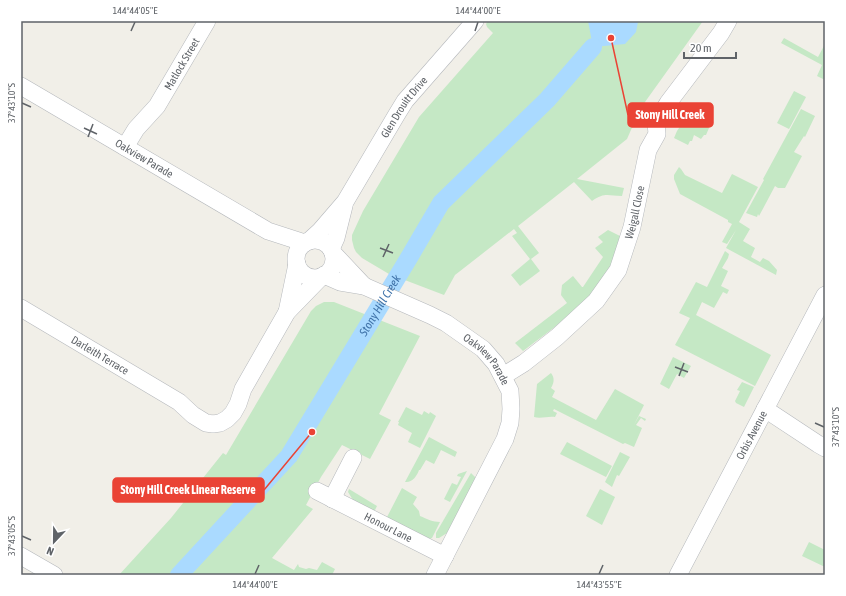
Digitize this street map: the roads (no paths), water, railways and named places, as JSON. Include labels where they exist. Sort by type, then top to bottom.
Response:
[{"type":"street","name":"Matlock Street","points":[[130,150],[136,129],[157,106],[207,21]]},
{"type":"street","name":"Glen Drouitt Drive","points":[[307,242],[320,231],[345,202],[401,107],[475,21]]},
{"type":"street","name":"Weigall Close","points":[[503,376],[524,363],[557,338],[596,301],[618,270],[632,228],[648,150],[657,134],[656,123],[668,103],[722,32],[728,21]]},
{"type":"street","name":"Oakview Parade","points":[[21,86],[268,231],[307,242]]},
{"type":"street","name":"Glen Drouitt Drive","points":[[332,251],[345,202]]},
{"type":"street","name":"Oakview Parade","points":[[268,231],[296,262]]},
{"type":"street","points":[[315,240],[321,241],[327,244],[332,251],[334,259],[332,266],[323,276],[315,278],[309,277],[304,274],[296,262],[298,250],[307,242],[315,240]]},
{"type":"street","name":"Oakview Parade","points":[[332,251],[364,286]]},
{"type":"street","name":"Darleith Terrace","points":[[287,312],[296,262]]},
{"type":"street","name":"Oakview Parade","points":[[323,276],[340,282],[364,286],[446,323],[483,350],[496,364],[510,391],[510,423],[505,439],[435,575]]},
{"type":"street","name":"Darleith Terrace","points":[[21,308],[179,402],[210,413],[225,407],[243,388],[287,312],[323,276]]},
{"type":"street","name":"Orbis Avenue","points":[[678,575],[825,295]]},
{"type":"street","points":[[762,415],[821,446]]},
{"type":"street","points":[[332,499],[353,458]]},
{"type":"street","name":"Honour Lane","points":[[317,491],[445,556]]},
{"type":"street","points":[[21,556],[54,575]]},
{"type":"water","points":[[588,21],[639,21],[636,32],[625,44],[593,47]]},
{"type":"waterway","name":"Stony Hill Creek","points":[[179,575],[289,456],[441,203],[547,100],[593,47]]},
{"type":"place","name":"Stony Hill Creek","points":[[611,38]]},
{"type":"place","name":"Stony Hill Creek Linear Reserve","points":[[312,432]]}]
